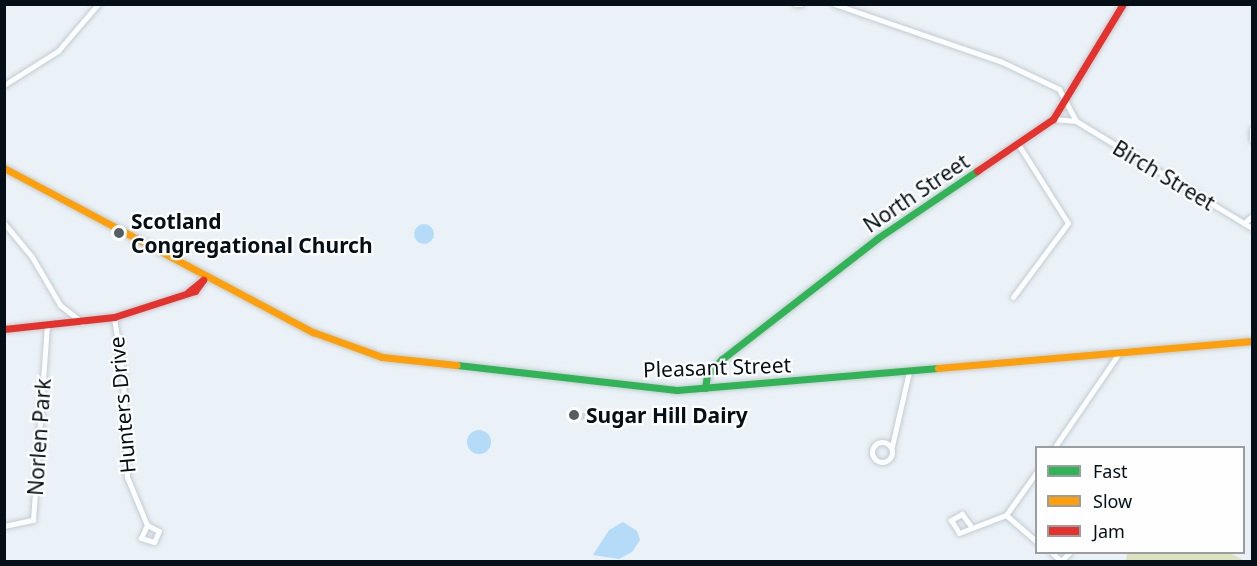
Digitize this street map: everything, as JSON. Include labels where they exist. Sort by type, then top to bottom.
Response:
[{"type":"main road","name":"North Street","points":[[705,388],[707,375],[731,352],[878,238],[1053,119],[1068,99],[1122,4]]},
{"type":"main road","name":"Pleasant Street","points":[[4,168],[205,277],[313,332],[382,357],[627,387],[705,388],[1252,341]]},
{"type":"main road","points":[[4,329],[114,317],[188,292],[205,277]]},
{"type":"street","points":[[4,85],[58,51],[98,4]]},
{"type":"street","points":[[795,4],[801,4]]},
{"type":"street","points":[[834,4],[1000,61],[1059,88],[1068,99],[1076,121]]},
{"type":"street","name":"Birch Street","points":[[1053,119],[1076,121],[1252,227]]},
{"type":"street","points":[[1252,129],[1252,140]]},
{"type":"street","points":[[1014,297],[1068,223],[1018,144]]},
{"type":"street","points":[[1244,223],[1252,216]]},
{"type":"street","points":[[4,223],[32,256],[60,305],[83,322]]},
{"type":"street","name":"Hunters Drive","points":[[114,317],[127,477],[147,525]]},
{"type":"street","name":"Norlen Park","points":[[4,526],[33,520],[47,326]]},
{"type":"street","points":[[1055,446],[1119,353]]},
{"type":"street","points":[[892,446],[909,372]]},
{"type":"street","points":[[970,525],[1006,515],[1035,474]]},
{"type":"street","points":[[1006,515],[1035,540]]},
{"type":"street","points":[[1053,554],[1062,561],[1068,554]]},
{"type":"green space","points":[[1127,554],[1232,554],[1245,561],[1126,561]]},
{"type":"water","points":[[420,224],[428,224],[434,230],[434,238],[428,244],[420,244],[414,238],[414,230]]},
{"type":"water","points":[[479,430],[484,431],[490,437],[490,447],[484,453],[479,454],[474,453],[468,447],[467,442],[468,437],[474,431]]},
{"type":"water","points":[[623,522],[637,531],[640,540],[632,552],[619,559],[593,555],[609,530]]},
{"type":"building","points":[[585,408],[595,410],[593,420],[567,419],[568,411],[585,413]]},
{"type":"traffic: fast","points":[[705,388],[707,375],[722,359],[878,238],[977,171]]},
{"type":"traffic: fast","points":[[457,365],[677,390],[938,368]]},
{"type":"traffic: slow","points":[[4,168],[313,332],[382,357],[457,365]]},
{"type":"traffic: slow","points":[[938,368],[1252,341]]},
{"type":"traffic: jam","points":[[977,171],[1053,119],[1123,4]]},
{"type":"traffic: jam","points":[[4,329],[114,317],[195,291],[203,280],[188,292]]},
{"type":"place","name":"Scotland Congregational Church","points":[[119,233]]},
{"type":"place","name":"Sugar Hill Dairy","points":[[574,415]]}]
